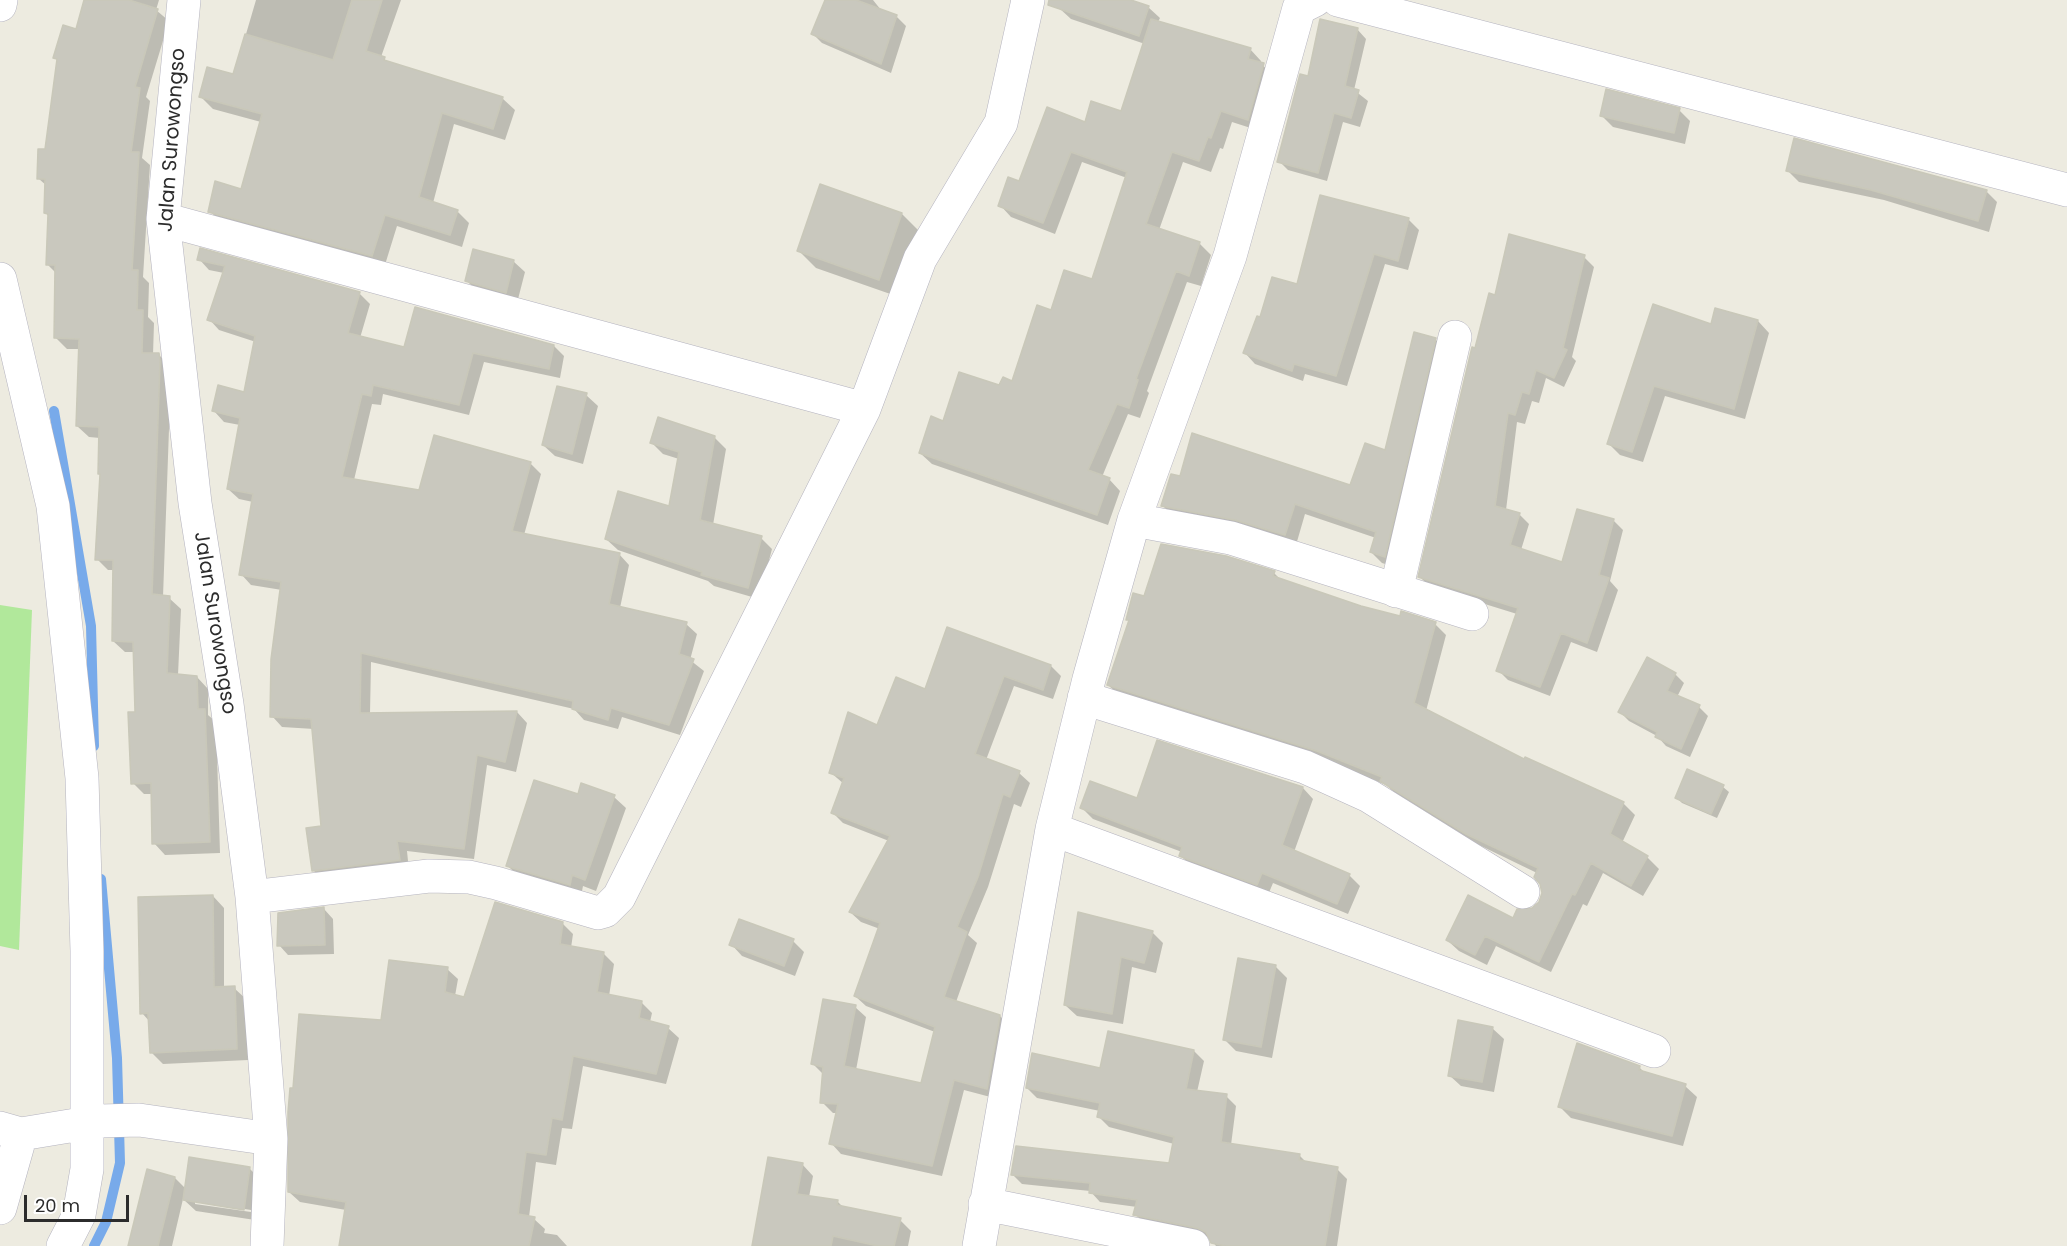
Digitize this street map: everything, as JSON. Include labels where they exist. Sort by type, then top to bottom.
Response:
[{"type":"street","points":[[0,5],[1,0]]},
{"type":"street","name":"Jalan Surowongso","points":[[184,0],[163,219],[195,503],[227,704],[252,897],[271,1139],[267,1246]]},
{"type":"street","points":[[252,897],[429,876],[469,877],[594,913],[605,911],[619,897],[864,409],[920,259],[1001,123],[1028,0]]},
{"type":"street","points":[[979,1246],[1052,829],[1084,698],[1134,520],[1230,256],[1299,8],[1315,0]]},
{"type":"street","points":[[1338,0],[2067,190]]},
{"type":"street","points":[[163,219],[864,409]]},
{"type":"street","points":[[0,279],[53,506],[70,644],[82,778],[94,1122],[79,1215],[63,1246]]},
{"type":"street","points":[[1396,591],[1455,337]]},
{"type":"street","points":[[1134,520],[1230,538],[1472,614]]},
{"type":"street","points":[[1084,698],[1305,766],[1369,796],[1523,892]]},
{"type":"street","points":[[1052,829],[1654,1051]]},
{"type":"street","points":[[0,1208],[10,1131],[94,1122],[139,1120],[271,1139]]},
{"type":"street","points":[[985,1204],[1193,1246]]},
{"type":"green space","points":[[0,605],[32,610],[19,950],[0,946]]},
{"type":"building","points":[[84,0],[129,0],[158,9],[135,87],[140,88],[131,152],[139,152],[132,270],[138,270],[137,310],[143,310],[142,353],[159,353],[160,361],[152,594],[170,596],[167,673],[197,676],[198,709],[205,709],[210,842],[152,844],[151,783],[131,784],[128,712],[135,712],[133,642],[112,641],[113,560],[95,560],[100,474],[98,474],[99,427],[76,426],[79,339],[54,338],[55,265],[46,265],[48,214],[44,213],[45,179],[37,179],[38,149],[45,149],[57,59],[53,58],[63,25],[76,29]]},
{"type":"building","points":[[352,0],[382,0],[366,51],[385,57],[384,60],[503,97],[493,129],[442,113],[419,197],[458,210],[450,235],[385,215],[372,256],[208,212],[215,181],[241,189],[262,114],[199,97],[207,67],[233,74],[245,34],[333,60]]},
{"type":"building","points":[[825,0],[856,0],[897,15],[881,64],[811,34]]},
{"type":"building","points":[[1049,0],[1131,0],[1149,6],[1139,36],[1048,5]]},
{"type":"building","points":[[1151,19],[1251,48],[1248,59],[1264,63],[1248,120],[1221,111],[1199,161],[1172,152],[1146,224],[1200,242],[1189,276],[1176,271],[1136,379],[1138,380],[1129,408],[1117,404],[1088,470],[1110,478],[1097,515],[919,453],[931,416],[943,421],[959,372],[999,385],[1003,377],[1012,381],[1037,305],[1051,310],[1064,270],[1092,279],[1127,172],[1071,152],[1043,223],[998,206],[1008,177],[1019,181],[1047,107],[1085,122],[1091,101],[1121,111]]},
{"type":"building","points":[[1320,19],[1358,28],[1345,86],[1359,90],[1351,118],[1334,113],[1318,173],[1277,162],[1300,74],[1308,76]]},
{"type":"building","points":[[1606,89],[1680,108],[1674,133],[1600,116]]},
{"type":"building","points":[[1794,138],[1987,190],[1978,221],[1871,190],[1786,171]]},
{"type":"building","points":[[820,184],[902,213],[879,280],[797,251]]},
{"type":"building","points":[[1320,195],[1409,218],[1398,261],[1374,254],[1336,376],[1294,364],[1292,371],[1243,353],[1257,316],[1260,317],[1272,277],[1297,284]]},
{"type":"building","points":[[1509,234],[1585,255],[1563,348],[1567,350],[1554,378],[1536,370],[1529,394],[1522,392],[1515,415],[1508,413],[1495,506],[1520,513],[1510,545],[1562,562],[1577,509],[1614,519],[1599,575],[1609,578],[1587,643],[1561,633],[1540,687],[1496,671],[1518,608],[1418,577],[1472,347],[1475,348],[1489,293],[1495,295]]},
{"type":"building","points":[[200,248],[360,292],[348,333],[404,347],[415,307],[554,345],[549,369],[473,353],[459,405],[373,385],[371,396],[362,394],[342,477],[419,490],[434,435],[531,462],[512,531],[620,553],[609,604],[687,622],[679,654],[694,659],[669,725],[611,708],[608,720],[572,709],[573,701],[361,653],[360,713],[517,711],[505,762],[477,755],[464,849],[397,841],[400,860],[312,871],[306,828],[321,826],[311,719],[270,717],[271,659],[281,582],[239,575],[253,494],[227,489],[240,418],[212,411],[218,385],[244,392],[255,336],[207,320],[225,266],[197,260]]},
{"type":"building","points":[[473,249],[514,260],[506,293],[465,281]]},
{"type":"building","points":[[1653,304],[1711,324],[1715,308],[1758,320],[1734,409],[1654,386],[1632,452],[1607,444]]},
{"type":"building","points":[[1414,332],[1436,338],[1385,557],[1370,552],[1376,532],[1295,504],[1285,535],[1235,520],[1161,506],[1171,474],[1180,476],[1192,433],[1350,485],[1365,443],[1385,450]]},
{"type":"building","points":[[557,386],[587,393],[572,454],[542,445]]},
{"type":"building","points":[[658,417],[715,436],[700,520],[762,536],[748,588],[701,575],[702,572],[605,539],[618,491],[669,506],[679,452],[650,443]]},
{"type":"building","points":[[1161,544],[1226,556],[1275,571],[1273,576],[1361,606],[1400,616],[1401,611],[1436,622],[1414,703],[1524,759],[1525,757],[1624,802],[1610,834],[1648,856],[1631,886],[1591,863],[1575,895],[1572,894],[1539,962],[1485,936],[1475,955],[1446,940],[1468,895],[1513,918],[1517,909],[1532,908],[1539,902],[1542,893],[1540,884],[1534,877],[1538,868],[1466,834],[1380,781],[1382,777],[1317,751],[1107,685],[1129,620],[1126,620],[1133,593],[1144,596]]},
{"type":"building","points":[[947,627],[1051,665],[1043,690],[1004,676],[975,754],[1020,771],[1010,797],[1003,794],[978,877],[957,927],[967,932],[944,997],[1000,1015],[987,1089],[954,1080],[932,1166],[829,1144],[838,1104],[820,1103],[823,1067],[811,1064],[823,999],[856,1005],[844,1066],[921,1083],[935,1027],[854,996],[880,923],[849,912],[890,836],[831,813],[844,778],[829,773],[848,712],[877,725],[896,677],[925,689]]},
{"type":"building","points":[[1647,657],[1676,673],[1667,691],[1700,705],[1681,749],[1655,737],[1657,732],[1618,712]]},
{"type":"building","points":[[1157,740],[1303,787],[1282,845],[1350,874],[1337,904],[1262,873],[1257,885],[1179,856],[1182,847],[1080,808],[1090,781],[1137,798]]},
{"type":"building","points":[[1687,769],[1724,785],[1711,814],[1675,798]]},
{"type":"building","points":[[534,780],[578,794],[581,783],[615,795],[585,880],[572,875],[570,885],[506,866]]},
{"type":"building","points":[[213,895],[214,987],[235,986],[237,1049],[150,1053],[148,1013],[140,1014],[138,897]]},
{"type":"building","points":[[495,902],[563,922],[560,944],[604,952],[597,992],[642,1001],[639,1018],[669,1026],[656,1074],[573,1056],[562,1120],[552,1118],[546,1155],[526,1152],[518,1214],[535,1217],[529,1246],[339,1246],[346,1202],[288,1192],[288,1112],[290,1088],[293,1088],[299,1014],[381,1020],[389,960],[448,967],[445,992],[464,997]]},
{"type":"building","points":[[324,907],[325,945],[277,946],[278,913]]},
{"type":"building","points":[[1078,912],[1153,931],[1144,963],[1121,957],[1112,1014],[1064,1005]]},
{"type":"building","points":[[739,919],[794,939],[784,966],[729,945]]},
{"type":"building","points":[[1238,958],[1276,965],[1261,1047],[1223,1040]]},
{"type":"building","points":[[1458,1020],[1493,1027],[1482,1082],[1448,1076]]},
{"type":"building","points":[[1108,1031],[1194,1050],[1186,1089],[1227,1094],[1221,1142],[1300,1154],[1299,1160],[1338,1167],[1325,1246],[1226,1246],[1211,1243],[1206,1232],[1197,1228],[1133,1215],[1137,1200],[1089,1193],[1090,1183],[1011,1175],[1016,1146],[1169,1163],[1174,1137],[1097,1117],[1100,1103],[1026,1088],[1032,1053],[1100,1068]]},
{"type":"building","points":[[1577,1043],[1640,1066],[1639,1070],[1686,1084],[1672,1136],[1558,1107]]},
{"type":"building","points":[[189,1157],[250,1167],[244,1210],[183,1200]]},
{"type":"building","points":[[768,1157],[803,1163],[797,1194],[838,1200],[837,1205],[901,1218],[894,1246],[878,1246],[833,1236],[831,1246],[752,1246]]},
{"type":"building","points":[[147,1169],[175,1177],[158,1246],[128,1246]]},
{"type":"waterway","points":[[54,411],[91,626],[94,746]]},
{"type":"waterway","points":[[94,1246],[106,1222],[120,1163],[117,1058],[101,879]]}]
